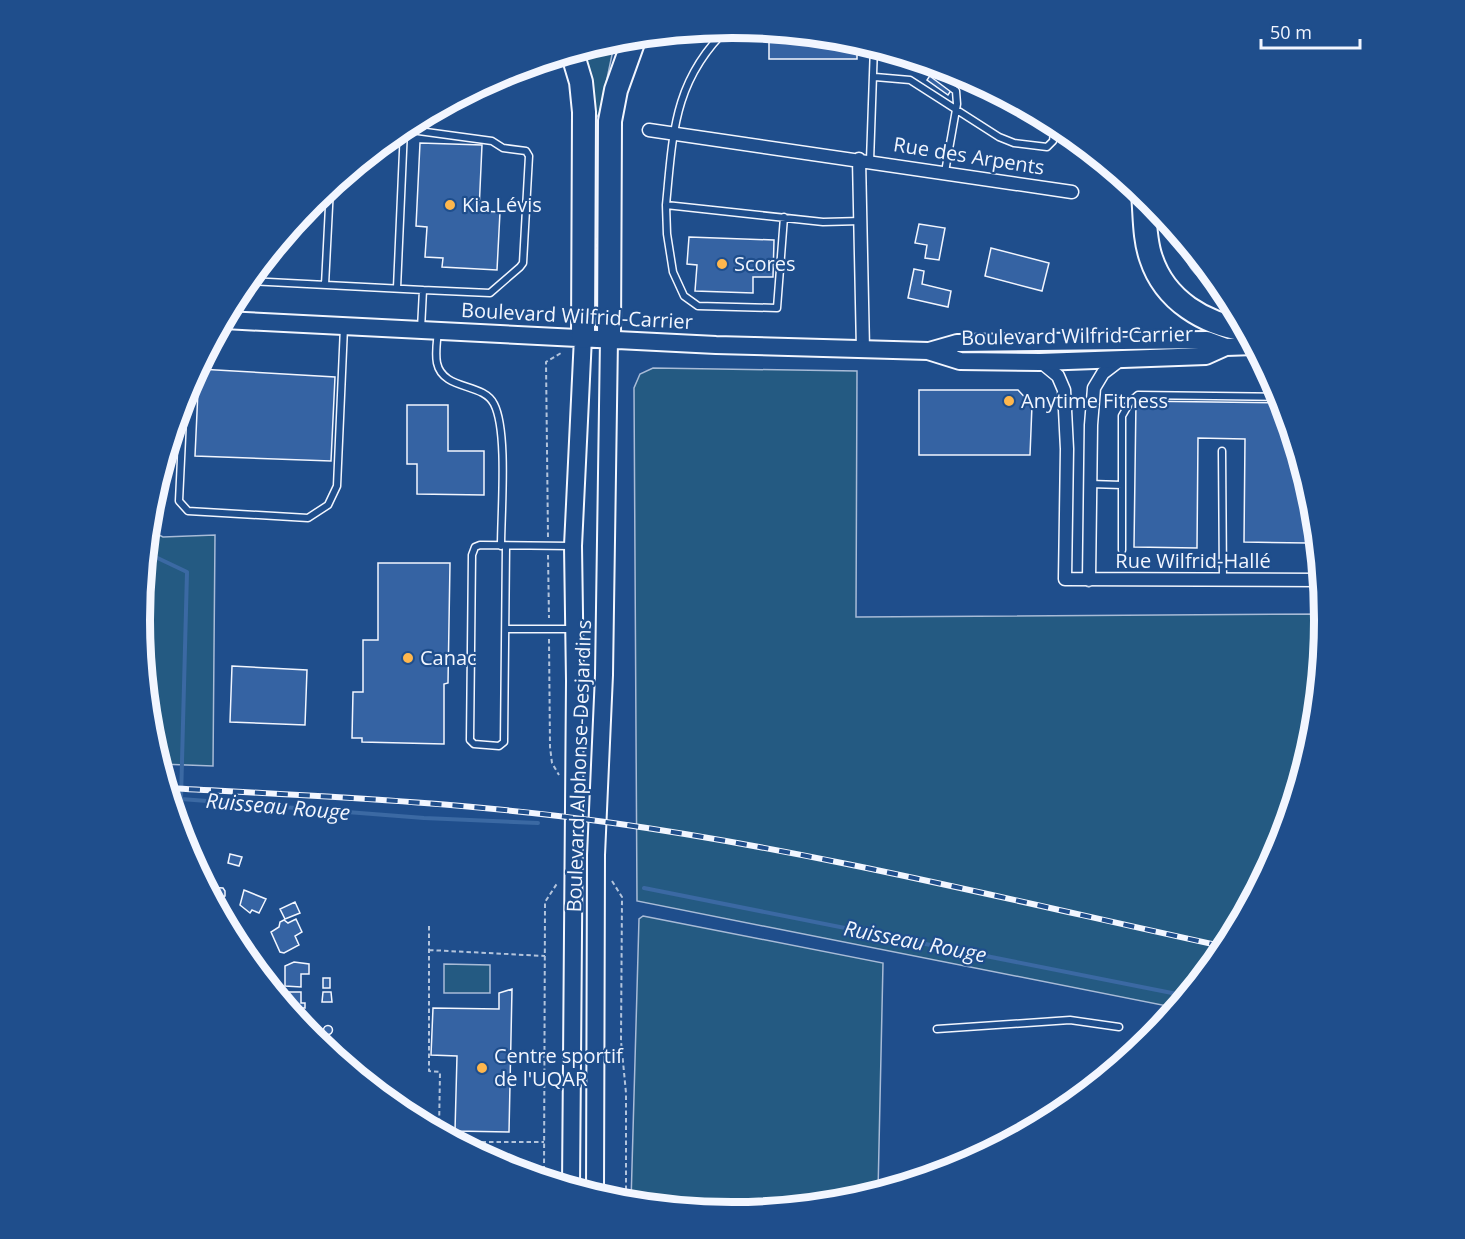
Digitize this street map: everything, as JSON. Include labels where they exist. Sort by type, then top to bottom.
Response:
[{"type":"highway","points":[[609,339],[610,121],[616,90],[631,47]]},
{"type":"highway","points":[[574,59],[581,82],[585,132],[583,337]]},
{"type":"highway","points":[[1145,209],[1151,259],[1170,292],[1191,310],[1210,321],[1236,328]]},
{"type":"main road","name":"Boulevard Wilfrid-Carrier","points":[[233,321],[863,350],[928,351],[957,343],[1207,340],[1226,347],[1246,346]]},
{"type":"main road","name":"Boulevard Alphonse-Desjardins","points":[[571,1179],[574,860],[573,546],[583,337]]},
{"type":"main road","name":"Boulevard Alphonse-Desjardins","points":[[595,1185],[596,855],[604,675],[609,339]]},
{"type":"main road","name":"Boulevard Wilfrid-Carrier","points":[[928,351],[960,361],[1040,362],[1206,356],[1226,347]]},
{"type":"street","name":"Rue des Arpents","points":[[649,130],[1072,192]]},
{"type":"street","points":[[863,350],[862,221],[865,160]]},
{"type":"street","points":[[1089,580],[1094,388],[1103,373],[1120,360]]},
{"type":"street","name":"Rue Wilfrid-Hallé","points":[[1040,362],[1058,376],[1064,390],[1067,449],[1065,579],[1313,580]]},
{"type":"lane","points":[[718,38],[687,82],[677,111],[674,133],[666,205],[667,234],[677,285],[684,296],[698,306],[777,308],[784,217]]},
{"type":"lane","points":[[865,160],[874,77],[874,55]]},
{"type":"lane","points":[[934,74],[953,87],[958,98],[945,172]]},
{"type":"lane","points":[[874,77],[910,80],[1006,141],[1041,148],[1051,144],[1053,134]]},
{"type":"lane","points":[[259,282],[490,293],[520,267],[523,263],[529,156],[526,151],[502,148],[492,141],[417,131]]},
{"type":"lane","points":[[397,288],[402,141]]},
{"type":"lane","points":[[325,285],[329,200]]},
{"type":"lane","points":[[666,205],[823,222],[862,221]]},
{"type":"lane","points":[[423,290],[429,330],[439,370],[456,383],[491,398],[499,418],[504,546],[506,629],[504,742],[499,746],[474,744],[470,740],[472,555],[475,548],[480,545],[504,546],[573,546]]},
{"type":"lane","points":[[182,428],[179,501],[182,507],[188,511],[308,518],[328,505],[337,486],[344,327]]},
{"type":"lane","points":[[1122,550],[1122,416],[1130,402],[1138,395],[1270,397]]},
{"type":"lane","points":[[1222,451],[1223,581]]},
{"type":"lane","points":[[1090,484],[1122,485]]},
{"type":"lane","points":[[506,629],[574,629]]},
{"type":"lane","points":[[936,1029],[1070,1020],[1119,1027]]},
{"type":"path","points":[[574,788],[560,775],[552,763],[546,363],[583,337]]},
{"type":"path","points":[[544,1171],[545,902],[574,860]]},
{"type":"path","points":[[612,880],[622,897],[621,1041],[626,1093],[626,1191]]},
{"type":"path","points":[[429,926],[429,1071],[440,1072],[439,1123]]},
{"type":"path","points":[[429,950],[545,956]]},
{"type":"path","points":[[477,1142],[544,1142]]},
{"type":"shaded area","points":[[613,50],[600,112],[594,118],[585,56]]},
{"type":"shaded area","points":[[1183,252],[1207,283],[1193,270]]},
{"type":"shaded area","points":[[653,368],[857,371],[856,617],[1314,614],[1310,695],[1295,770],[1284,807],[1237,910],[1194,974],[1167,1006],[637,901],[634,388],[640,374]]},
{"type":"shaded area","points":[[157,534],[163,537],[215,535],[213,766],[169,764],[155,695],[150,620]]},
{"type":"shaded area","points":[[643,916],[883,963],[878,1183],[808,1197],[732,1202],[657,1197],[631,1192],[639,919]]},
{"type":"shaded area","points":[[444,964],[490,965],[490,993],[444,993]]},
{"type":"building","points":[[769,39],[808,42],[857,51],[857,59],[769,59]]},
{"type":"building","points":[[932,73],[956,83],[948,95],[927,80]]},
{"type":"building","points":[[420,143],[482,145],[479,211],[500,212],[497,270],[442,267],[443,258],[425,257],[427,227],[416,226]]},
{"type":"building","points":[[919,224],[945,228],[939,260],[925,258],[927,245],[915,243]]},
{"type":"building","points":[[689,237],[774,240],[773,277],[753,277],[753,293],[695,291],[697,265],[687,264]]},
{"type":"building","points":[[991,248],[1049,263],[1042,291],[985,276]]},
{"type":"building","points":[[914,269],[924,271],[922,284],[951,291],[948,307],[908,298]]},
{"type":"building","points":[[208,370],[335,377],[331,461],[195,456],[198,390]]},
{"type":"building","points":[[919,390],[1018,390],[1032,405],[1030,455],[919,455]]},
{"type":"building","points":[[1136,401],[1272,403],[1295,469],[1307,528],[1307,543],[1244,542],[1245,439],[1198,438],[1197,548],[1134,547]]},
{"type":"building","points":[[407,405],[448,405],[448,451],[484,451],[484,495],[417,494],[417,464],[407,464]]},
{"type":"building","points":[[378,563],[450,563],[448,683],[444,684],[444,744],[362,742],[362,738],[352,738],[353,692],[363,692],[363,640],[378,640]]},
{"type":"building","points":[[232,666],[307,670],[305,725],[230,722]]},
{"type":"building","points":[[230,854],[242,857],[239,866],[228,863]]},
{"type":"building","points":[[216,888],[223,888],[225,896],[222,897]]},
{"type":"building","points":[[244,890],[266,899],[259,913],[252,910],[250,913],[240,905]]},
{"type":"building","points":[[295,902],[300,913],[285,919],[280,909]]},
{"type":"building","points":[[296,919],[302,932],[295,936],[299,945],[284,953],[280,952],[271,932],[279,927],[280,922],[284,920],[288,923]]},
{"type":"building","points":[[294,962],[309,964],[309,974],[301,974],[301,987],[285,986],[285,966]]},
{"type":"building","points":[[323,978],[330,978],[330,988],[323,988]]},
{"type":"building","points":[[512,989],[509,1132],[455,1131],[457,1056],[431,1055],[433,1008],[499,1009],[499,993]]},
{"type":"building","points":[[286,992],[301,992],[301,1003],[305,1003],[305,1008],[300,1008]]},
{"type":"building","points":[[323,992],[331,992],[332,1002],[322,1002]]},
{"type":"building","points":[[328,1026],[332,1030],[328,1034],[324,1030]]},
{"type":"waterway","name":"Ruisseau Rouge","points":[[154,556],[187,572],[181,799],[424,818],[538,823]]},
{"type":"waterway","name":"Ruisseau Rouge","points":[[644,888],[1177,994]]},
{"type":"railway","points":[[175,788],[447,805],[613,823],[844,863],[1215,945]]},
{"type":"place","name":"Kia Lévis","points":[[450,205]]},
{"type":"place","name":"Scores","points":[[722,264]]},
{"type":"place","name":"Anytime Fitness","points":[[1009,401]]},
{"type":"place","name":"Canac","points":[[408,658]]},
{"type":"place","name":"Centre sportif de l'UQAR","points":[[482,1068]]}]
